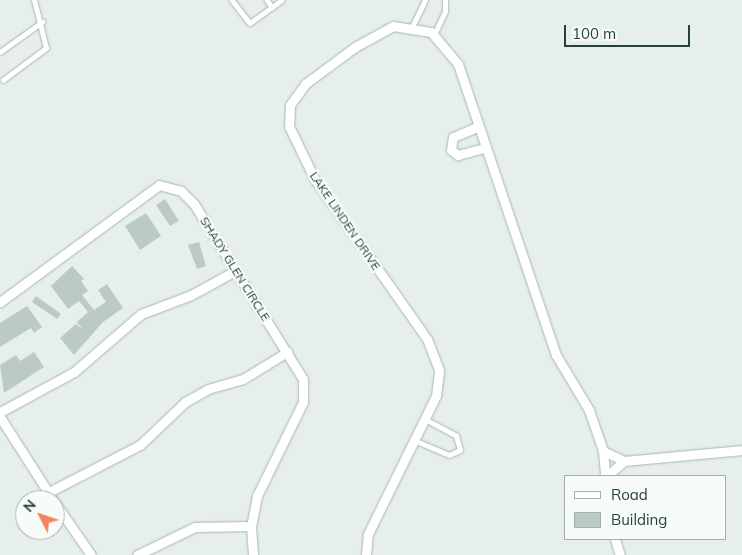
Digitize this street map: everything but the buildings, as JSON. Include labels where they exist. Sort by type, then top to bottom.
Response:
[{"type":"street","name":"LAKE LINDEN DRIVE","points":[[366,555],[368,534],[436,396],[439,370],[427,339],[314,178],[289,126],[290,105],[305,84],[355,47],[393,26],[434,35]]},
{"type":"street","points":[[434,35],[458,64],[484,148],[556,355],[590,410],[603,451],[606,475]]},
{"type":"street","points":[[477,127],[453,137],[451,150],[458,155],[484,148]]},
{"type":"street","name":"SHADY GLEN CIRCLE","points":[[0,302],[159,184],[181,191],[194,204],[303,379],[303,402],[257,496],[251,526],[253,555]]},
{"type":"street","points":[[0,412],[74,372],[141,314],[191,295],[235,271]]},
{"type":"street","points":[[65,490],[140,445],[185,402],[208,389],[243,379],[287,352]]},
{"type":"street","points":[[0,417],[47,490]]},
{"type":"street","points":[[603,451],[624,461],[742,450]]},
{"type":"street","points":[[607,475],[624,461]]},
{"type":"street","points":[[65,517],[91,555]]},
{"type":"street","points":[[136,555],[195,528],[251,526]]},
{"type":"street","points":[[615,540],[620,555]]},
{"type":"lane","points":[[1,79],[44,52],[42,22],[34,0]]},
{"type":"lane","points":[[232,0],[250,23],[282,0]]},
{"type":"lane","points":[[267,0],[272,7]]},
{"type":"lane","points":[[411,29],[425,0]]},
{"type":"lane","points":[[434,35],[445,11],[444,0]]},
{"type":"lane","points":[[0,52],[42,22]]},
{"type":"lane","points":[[414,440],[449,455],[460,450],[456,436],[424,419]]}]
